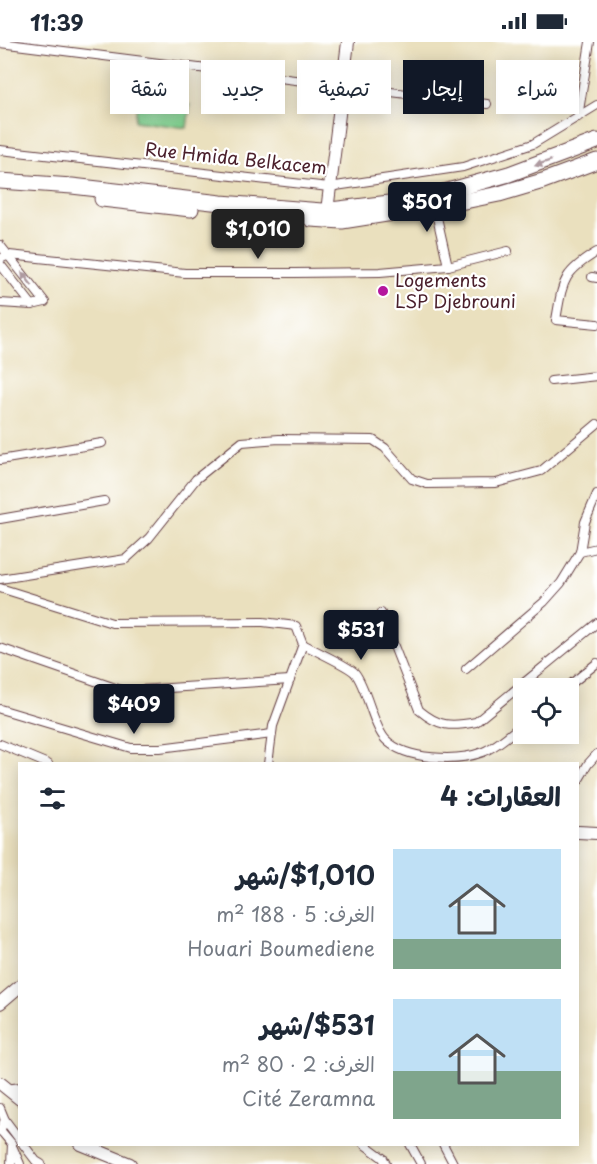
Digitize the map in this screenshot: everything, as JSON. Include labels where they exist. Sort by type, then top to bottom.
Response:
[{"type":"highway","points":[[433,201],[597,141]]},
{"type":"highway","points":[[0,181],[72,186],[269,207],[326,215],[342,221],[433,201],[521,188],[597,160]]},
{"type":"highway","points":[[0,191],[42,193],[260,217],[326,215]]},
{"type":"street","points":[[345,60],[348,42]]},
{"type":"street","points":[[578,117],[590,42]]},
{"type":"street","points":[[0,43],[297,79]]},
{"type":"street","points":[[391,91],[487,104]]},
{"type":"street","name":"Rue Hmida Belkacem","points":[[0,150],[329,187],[463,167],[533,144],[597,105]]},
{"type":"street","points":[[326,215],[338,114]]},
{"type":"street","points":[[433,201],[448,266]]},
{"type":"street","points":[[0,245],[45,302],[32,305],[0,303]]},
{"type":"street","points":[[0,259],[9,255],[185,273],[380,272],[448,266],[508,251]]},
{"type":"street","points":[[597,252],[580,262],[564,280],[556,320],[597,324]]},
{"type":"street","points":[[0,264],[32,305]]},
{"type":"street","points":[[551,381],[597,376]]},
{"type":"street","points":[[0,579],[126,559],[149,538],[196,479],[242,442],[279,439],[373,440],[385,448],[412,479],[427,484],[476,484],[512,480],[541,471],[597,424]]},
{"type":"street","points":[[0,460],[102,443]]},
{"type":"street","points":[[466,669],[544,602],[561,583],[580,552],[585,522],[597,494]]},
{"type":"street","points":[[0,519],[104,501]]},
{"type":"street","points":[[580,552],[597,548]]},
{"type":"street","points":[[0,588],[112,623],[263,622],[296,626],[303,644],[354,672],[385,739],[399,749],[423,756],[454,759],[468,757],[484,752],[513,732]]},
{"type":"street","points":[[381,613],[419,710],[431,720],[445,725],[459,726],[476,722],[597,623]]},
{"type":"street","points":[[268,762],[272,734],[303,644]]},
{"type":"street","points":[[0,648],[124,691],[290,680]]},
{"type":"street","points":[[578,678],[597,663]]},
{"type":"street","points":[[0,709],[131,748],[160,748],[272,734]]},
{"type":"street","points":[[0,744],[43,762]]},
{"type":"street","points":[[579,779],[597,754]]},
{"type":"street","points":[[579,832],[597,833]]},
{"type":"street","points":[[0,1003],[18,988]]},
{"type":"street","points":[[0,1108],[16,1142],[20,1164]]},
{"type":"street","points":[[5,1120],[0,1131],[16,1142]]},
{"type":"street","points":[[11,1164],[16,1142]]},
{"type":"street","points":[[25,1146],[41,1164]]},
{"type":"street","points":[[86,1146],[130,1164]]},
{"type":"street","points":[[366,1146],[385,1161]]},
{"type":"street","points":[[379,1146],[385,1161]]},
{"type":"street","points":[[411,1146],[421,1164]]},
{"type":"street","points":[[444,1146],[453,1164]]},
{"type":"green space","points":[[136,114],[189,114],[187,128],[135,121]]},
{"type":"place","name":"Logements LSP Djebrouni","points":[[383,291]]}]
